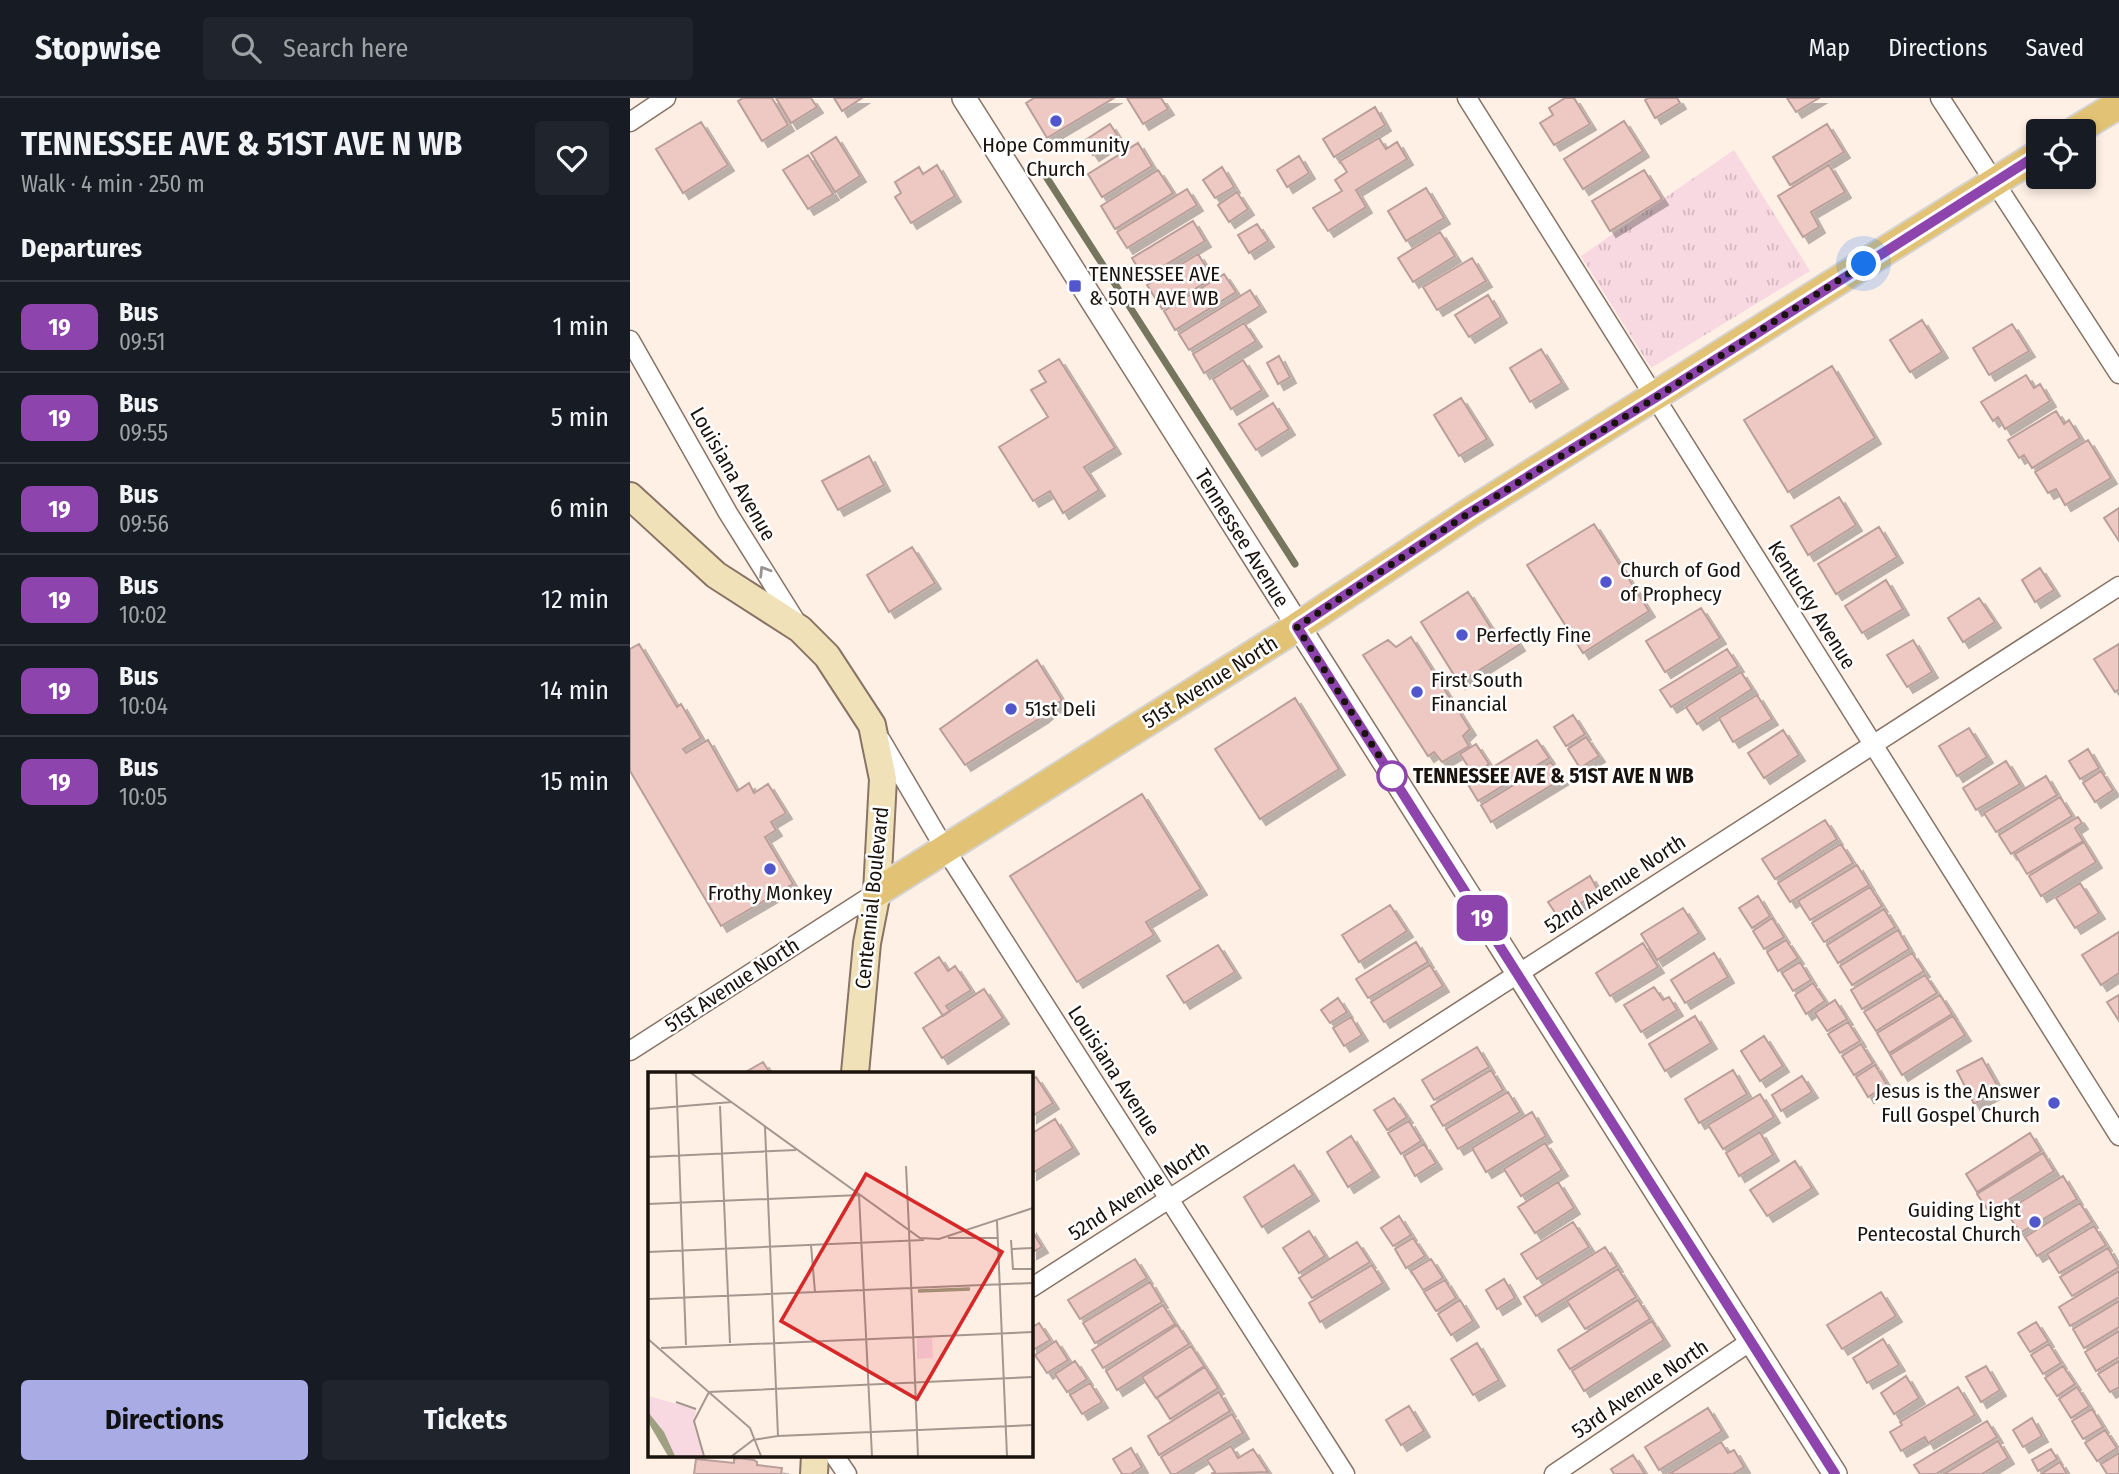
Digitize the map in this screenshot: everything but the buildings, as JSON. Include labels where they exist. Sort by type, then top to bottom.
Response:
[{"type":"main road","points":[[2095,119],[2119,104]]},
{"type":"main road","name":"51st Avenue North","points":[[877,892],[1297,627],[1469,513],[2026,162]]},
{"type":"main road","name":"Centennial Boulevard","points":[[630,496],[716,575],[800,629],[827,656],[872,725],[883,779],[877,892],[867,943],[855,1072]]},
{"type":"main road","points":[[814,1474],[816,1456]]},
{"type":"street","points":[[630,122],[666,98]]},
{"type":"street","name":"Tennessee Avenue","points":[[964,98],[1835,1474]]},
{"type":"street","name":"Kentucky Avenue","points":[[1467,98],[2119,1136]]},
{"type":"street","points":[[1940,98],[2119,374]]},
{"type":"street","name":"Louisiana Avenue","points":[[630,340],[728,513],[800,629]]},
{"type":"street","name":"52nd Avenue North","points":[[1032,1287],[2119,586]]},
{"type":"street","name":"Louisiana Avenue","points":[[872,725],[945,849],[1345,1474]]},
{"type":"street","name":"51st Avenue North","points":[[630,1051],[877,892]]},
{"type":"street","name":"53rd Avenue North","points":[[1555,1474],[1751,1341]]},
{"type":"street","points":[[835,1456],[847,1474]]},
{"type":"green space","points":[[1734,150],[1810,271],[1651,368],[1581,256]]},
{"type":"waterway","points":[[1045,175],[1295,564]]},
{"type":"bus line","name":"19","points":[[1835,1474],[1297,627],[1469,513],[2026,162]]},
{"type":"place","name":"Hope Community Church","points":[[1056,121]]},
{"type":"place","name":"TENNESSEE AVE & 50TH AVE WB","points":[[1075,286]]},
{"type":"place","name":"Church of God of Prophecy","points":[[1606,582]]},
{"type":"place","name":"Perfectly Fine","points":[[1462,635]]},
{"type":"place","name":"First South Financial","points":[[1417,692]]},
{"type":"place","name":"51st Deli","points":[[1011,709]]},
{"type":"place","name":"TENNESSEE AVE & 51ST AVE N WB","points":[[1392,776]]},
{"type":"place","name":"Frothy Monkey","points":[[770,869]]},
{"type":"place","name":"Jesus is the Answer Full Gospel Church","points":[[2054,1103]]},
{"type":"place","name":"Guiding Light Pentecostal Church","points":[[2035,1222]]},
{"type":"route","points":[[1392,776],[1297,627],[1469,513],[1864,264]]}]
